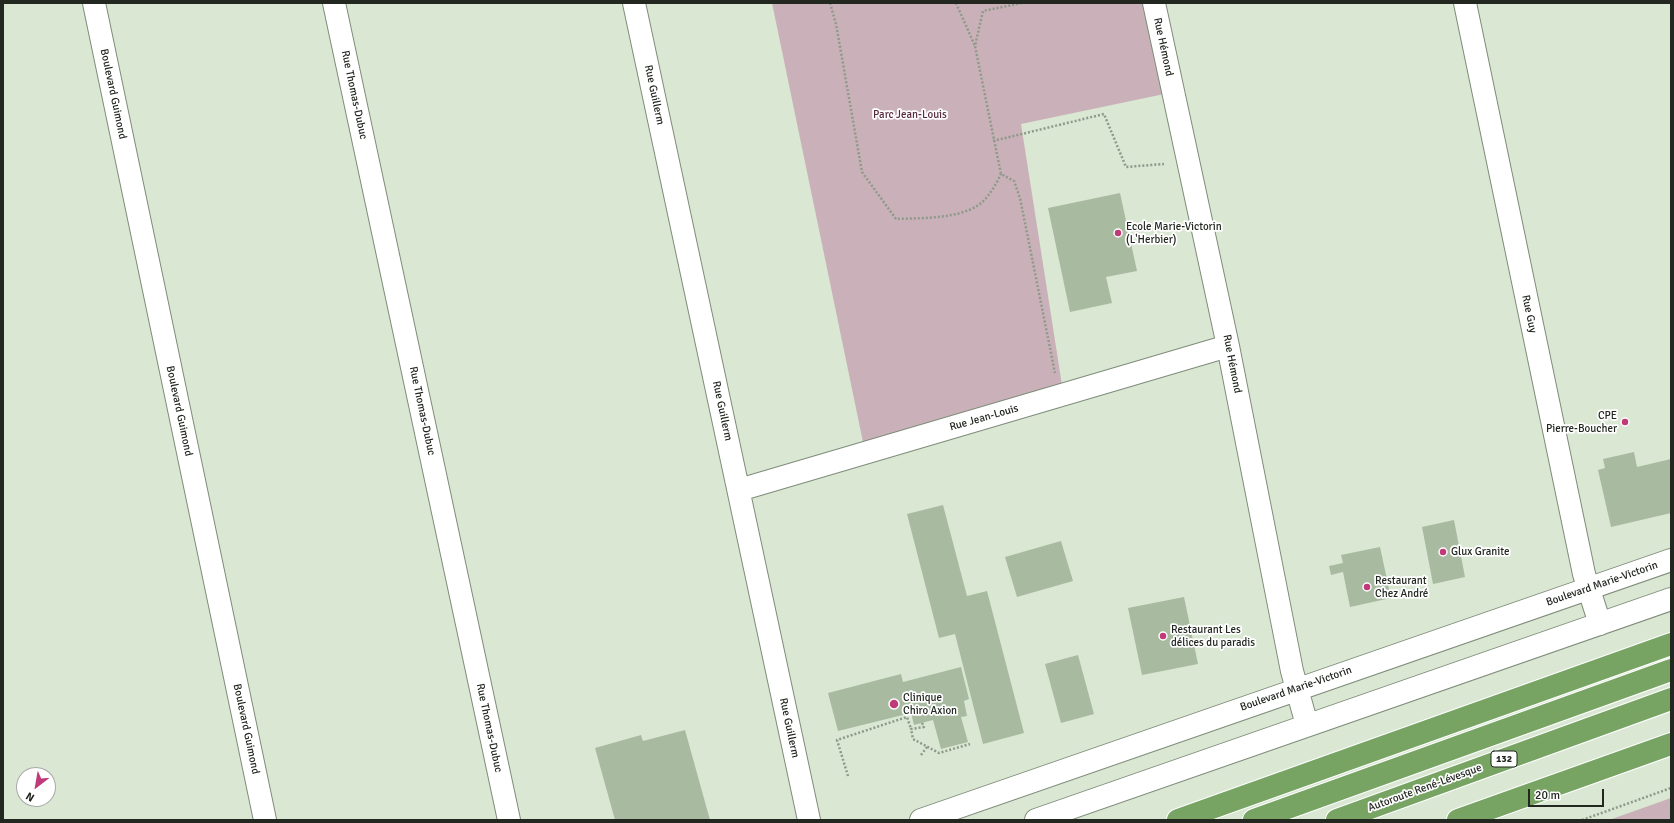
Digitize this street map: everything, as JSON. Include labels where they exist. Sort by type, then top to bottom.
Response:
[{"type":"highway","points":[[1178,820],[1671,644]]},
{"type":"highway","points":[[1254,820],[1671,670]]},
{"type":"highway","name":"Autoroute René-Lévesque","points":[[1337,820],[1671,699]]},
{"type":"highway","points":[[1458,820],[1671,744]]},
{"type":"street","name":"Boulevard Guimond","points":[[94,3],[265,820]]},
{"type":"street","name":"Rue Thomas-Dubuc","points":[[334,3],[509,820]]},
{"type":"street","name":"Rue Guillerm","points":[[634,3],[809,820]]},
{"type":"street","name":"Rue Hémond","points":[[1154,3],[1228,346],[1297,689],[1307,725]]},
{"type":"street","name":"Rue Guy","points":[[1464,3],[1588,589],[1600,624]]},
{"type":"street","name":"Rue Jean-Louis","points":[[739,490],[1228,346]]},
{"type":"street","name":"Boulevard Marie-Victorin","points":[[921,820],[1671,560]]},
{"type":"street","points":[[1036,820],[1671,599]]},
{"type":"path","points":[[830,3],[836,24],[862,172],[896,219],[951,215],[977,206],[991,193],[1001,174],[993,141],[975,46],[956,3]]},
{"type":"path","points":[[975,46],[983,11],[1022,3]]},
{"type":"path","points":[[993,141],[1104,114],[1126,167],[1188,163]]},
{"type":"path","points":[[1001,174],[1014,181],[1020,198],[1055,374]]},
{"type":"path","points":[[848,776],[837,740],[907,717],[913,739],[939,753],[970,744]]},
{"type":"path","points":[[911,729],[924,726],[922,723]]},
{"type":"path","points":[[921,755],[927,747]]},
{"type":"path","points":[[1582,820],[1671,788]]},
{"type":"green space","name":"Parc Jean-Louis","points":[[772,3],[1150,3],[1169,93],[1021,124],[1062,385],[863,442]]},
{"type":"green space","points":[[1671,798],[1671,820],[1609,820]]},
{"type":"building","points":[[1120,193],[1137,271],[1106,277],[1112,303],[1070,312],[1048,208]]},
{"type":"building","points":[[1634,452],[1637,467],[1671,459],[1671,513],[1611,527],[1598,470],[1605,468],[1603,459]]},
{"type":"building","points":[[943,505],[967,596],[987,591],[1024,733],[983,744],[955,634],[939,638],[907,514]]},
{"type":"building","name":"Glux Granite","points":[[1454,520],[1465,577],[1433,584],[1422,527]]},
{"type":"building","points":[[1061,541],[1073,581],[1017,597],[1005,557]]},
{"type":"building","name":"Restaurant Chez André","points":[[1380,547],[1391,598],[1350,607],[1343,572],[1331,575],[1329,566],[1343,563],[1341,555]]},
{"type":"building","name":"Restaurant Les délices du paradis","points":[[1184,597],[1198,664],[1142,675],[1128,608]]},
{"type":"building","points":[[1078,655],[1094,714],[1061,723],[1045,664]]},
{"type":"building","points":[[961,667],[969,699],[964,701],[967,716],[961,717],[968,742],[941,749],[933,720],[914,725],[911,713],[838,731],[828,693],[901,674],[903,682]]},
{"type":"building","points":[[685,730],[710,820],[615,820],[595,748],[641,735],[643,741]]},
{"type":"place","name":"Ecole Marie-Victorin (L'Herbier)","points":[[1118,233]]},
{"type":"place","name":"CPE Pierre-Boucher","points":[[1625,422]]},
{"type":"place","name":"Glux Granite","points":[[1443,552]]},
{"type":"place","name":"Restaurant Chez André","points":[[1367,587]]},
{"type":"place","name":"Restaurant Les délices du paradis","points":[[1163,636]]},
{"type":"place","name":"Clinique Chiro Axion","points":[[894,704]]}]
